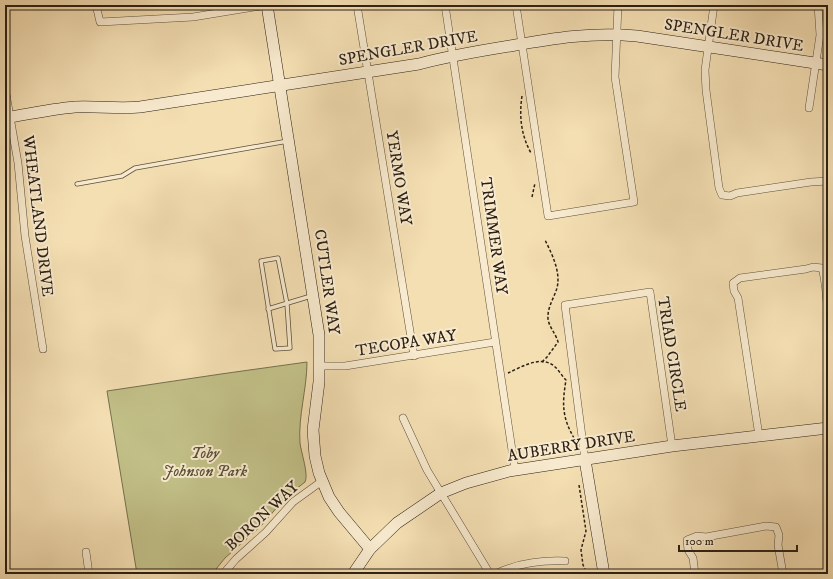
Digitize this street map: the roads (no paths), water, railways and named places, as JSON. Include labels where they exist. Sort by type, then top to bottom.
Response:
[{"type":"street","points":[[96,5],[100,22],[192,17],[267,5]]},
{"type":"street","name":"CUTLER WAY","points":[[267,5],[319,335],[320,366],[313,439],[315,456],[322,481],[329,497],[339,512],[370,549]]},
{"type":"street","name":"YERMO WAY","points":[[357,5],[414,356]]},
{"type":"street","name":"TRIMMER WAY","points":[[445,5],[515,470]]},
{"type":"street","points":[[516,5],[548,216],[634,202],[616,86],[615,57],[618,5]]},
{"type":"street","points":[[714,5],[706,70],[706,99],[719,188],[722,195],[730,196],[737,193],[828,181]]},
{"type":"street","points":[[816,63],[820,35],[818,5]]},
{"type":"street","name":"SPENGLER DRIVE","points":[[8,117],[74,107],[129,108],[420,64],[453,56],[587,34],[617,34],[828,65]]},
{"type":"street","name":"SPENGLER DRIVE","points":[[809,108],[816,63]]},
{"type":"street","name":"WHEATLAND DRIVE","points":[[5,88],[8,117],[21,188],[25,236],[43,349]]},
{"type":"street","points":[[759,436],[738,298],[734,291],[733,283],[740,278],[813,267],[822,268],[828,311]]},
{"type":"street","name":"TRIAD CIRCLE","points":[[585,460],[564,305],[650,292],[672,446]]},
{"type":"street","name":"TECOPA WAY","points":[[320,366],[345,366],[495,342]]},
{"type":"street","points":[[403,418],[424,465],[490,574]]},
{"type":"street","name":"AUBERRY DRIVE","points":[[353,574],[370,549],[397,523],[441,493],[466,483],[515,470],[672,446],[828,428]]},
{"type":"street","points":[[585,460],[604,574]]},
{"type":"street","name":"BORON WAY","points":[[223,574],[236,559],[266,532],[293,502],[322,481]]},
{"type":"street","points":[[695,574],[693,558],[688,550],[687,540],[697,536],[706,537],[766,526],[776,527],[779,535],[778,545],[783,574]]},
{"type":"street","points":[[86,552],[90,574]]},
{"type":"street","points":[[495,574],[529,562],[548,560],[565,561]]},
{"type":"lane","points":[[77,184],[122,176],[135,168],[289,141]]},
{"type":"lane","points":[[278,258],[287,304],[290,348],[275,349],[261,261],[278,258]]},
{"type":"lane","points":[[268,309],[314,296]]},
{"type":"park label","name":"Toby Johnson Park","points":[[205,462]]}]
